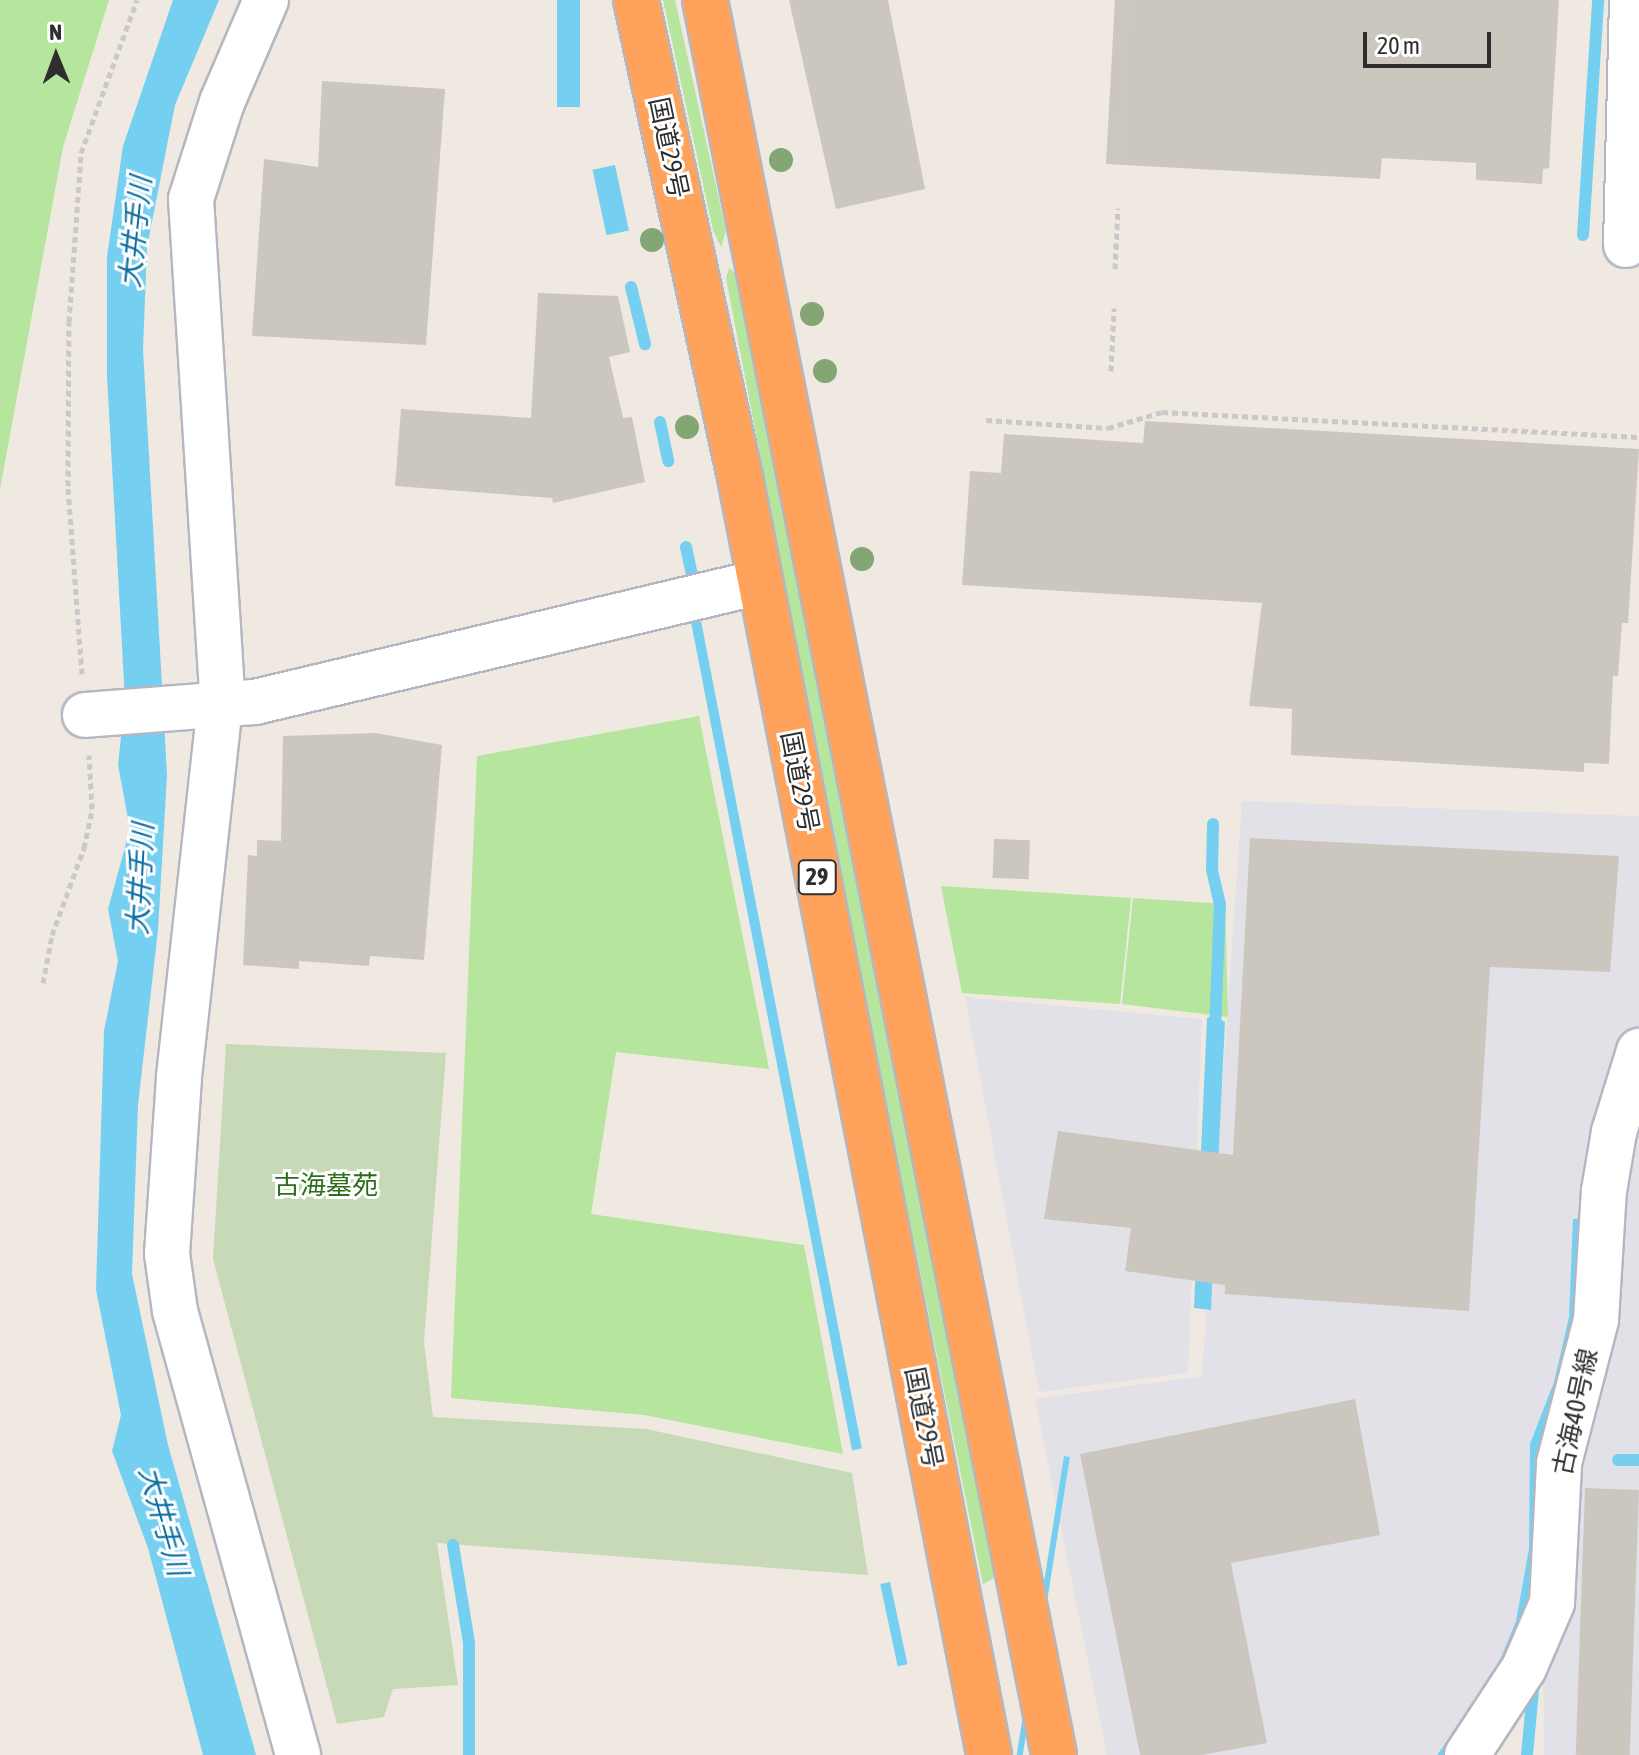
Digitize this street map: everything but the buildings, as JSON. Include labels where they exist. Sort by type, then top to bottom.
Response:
[{"type":"highway","name":"国道29号","points":[[636,0],[760,582],[989,1755]]},
{"type":"highway","points":[[705,0],[1054,1755]]},
{"type":"street","points":[[266,0],[222,102],[191,199],[220,707],[179,1078],[167,1254],[175,1311],[298,1755]]},
{"type":"street","points":[[1626,245],[1632,0]]},
{"type":"street","points":[[85,715],[220,707],[760,582]]},
{"type":"street","name":"古海40号線","points":[[1467,1755],[1524,1668],[1552,1603],[1559,1463],[1596,1320],[1623,1177],[1639,1051]]},
{"type":"path","points":[[43,983],[52,935],[84,848],[92,809],[68,486],[69,322],[81,153],[137,0]]},
{"type":"path","points":[[1119,158],[1128,0]]},
{"type":"path","points":[[1115,269],[1118,208]]},
{"type":"path","points":[[1111,371],[1114,308]]},
{"type":"path","points":[[986,420],[1108,428],[1162,412],[1639,437]]},
{"type":"shaded area","points":[[1242,801],[1639,816],[1639,1755],[1544,1755],[1543,1607],[1435,1755],[1107,1755],[1035,1399],[1202,1376]]},
{"type":"shaded area","points":[[965,997],[1202,1019],[1188,1373],[1039,1392]]},
{"type":"green space","points":[[0,0],[109,0],[63,147],[0,489]]},
{"type":"green space","points":[[663,0],[675,0],[726,231],[721,247],[713,230]]},
{"type":"green space","points":[[729,268],[740,277],[998,1576],[983,1584],[855,950],[726,278]]},
{"type":"green space","points":[[699,716],[769,1069],[616,1052],[591,1214],[804,1245],[843,1454],[644,1415],[451,1398],[477,756]]},
{"type":"green space","points":[[941,886],[1131,898],[1120,1004],[962,993]]},
{"type":"green space","points":[[1133,898],[1225,904],[1228,1017],[1122,1004]]},
{"type":"green space","name":"古海墓苑","points":[[226,1044],[446,1053],[424,1342],[433,1417],[646,1429],[852,1473],[868,1575],[437,1543],[458,1685],[393,1689],[384,1717],[337,1724],[213,1259]]},
{"type":"water","name":"大井手川","points":[[173,0],[219,0],[175,105],[147,247],[143,349],[167,775],[158,930],[138,1105],[132,1274],[168,1445],[256,1755],[203,1755],[148,1548],[112,1451],[121,1415],[96,1290],[104,1031],[118,961],[108,909],[130,829],[118,765],[125,700],[107,376],[107,257],[123,146]]},
{"type":"water","points":[[557,0],[580,0],[580,107],[557,107]]},
{"type":"water","points":[[615,165],[629,231],[606,235],[593,170]]},
{"type":"water","points":[[701,621],[862,1449],[852,1450],[691,623]]},
{"type":"water","points":[[1214,1016],[1225,1022],[1211,1310],[1194,1308],[1207,1018]]},
{"type":"water","points":[[1594,1218],[1538,1570],[1520,1638],[1450,1755],[1437,1755],[1498,1665],[1516,1621],[1529,1549],[1530,1444],[1554,1382],[1569,1317],[1573,1219]]},
{"type":"water","points":[[1064,1456],[1070,1457],[1023,1755],[1017,1755]]},
{"type":"water","points":[[890,1582],[907,1664],[898,1666],[880,1584]]},
{"type":"waterway","points":[[1583,235],[1598,0]]},
{"type":"waterway","points":[[631,287],[645,344]]},
{"type":"waterway","points":[[660,422],[668,461]]},
{"type":"waterway","points":[[686,547],[692,575]]},
{"type":"waterway","points":[[1213,824],[1212,870],[1220,904],[1215,1031]]},
{"type":"waterway","points":[[1618,1460],[1639,1460]]},
{"type":"waterway","points":[[453,1545],[469,1643],[469,1755]]},
{"type":"waterway","points":[[1527,1755],[1534,1679]]}]
